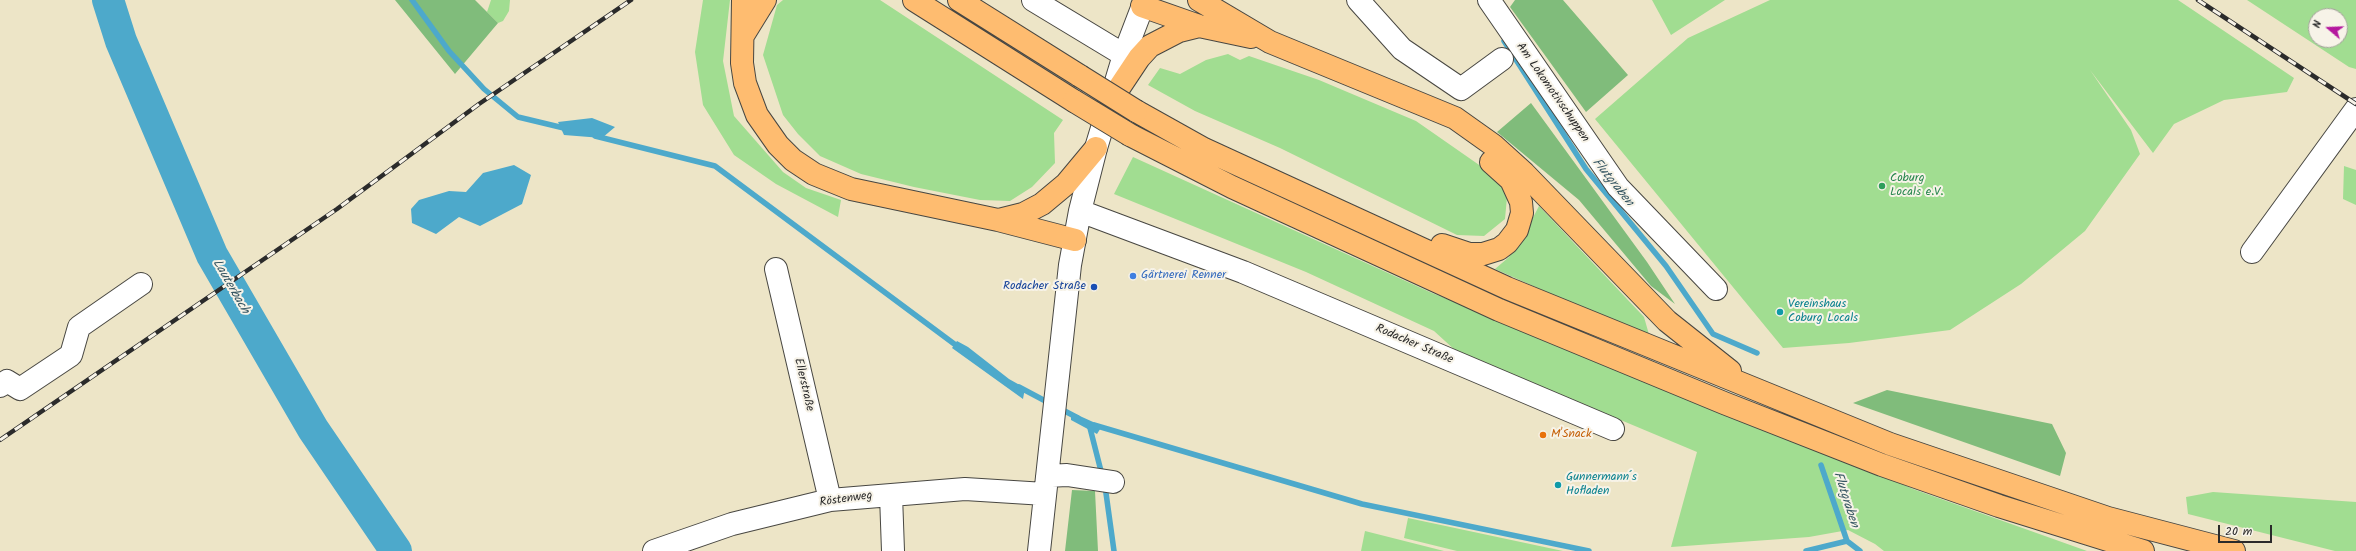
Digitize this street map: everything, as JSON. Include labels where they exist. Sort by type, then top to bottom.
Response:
[{"type":"highway","points":[[743,0],[744,34],[742,63],[745,83],[757,115],[778,145],[794,160],[814,174],[851,189],[998,220],[1075,240]]},
{"type":"highway","points":[[744,34],[765,0]]},
{"type":"highway","points":[[914,0],[1130,135],[1232,187],[1499,310],[1882,465],[1999,506],[2143,551]]},
{"type":"highway","points":[[959,0],[1136,111],[1204,149],[1507,288],[1890,444],[2004,484],[2108,518],[2234,551]]},
{"type":"highway","points":[[1199,0],[1270,42],[1455,118],[1493,145],[1524,173],[1667,321],[1750,387]]},
{"type":"highway","points":[[1143,3],[1199,26],[1270,42]]},
{"type":"highway","points":[[1109,103],[1150,46],[1178,32],[1199,26]]},
{"type":"highway","points":[[1330,206],[1469,254],[1483,254],[1499,249],[1507,243],[1517,230],[1522,213],[1521,202],[1511,180],[1494,164],[1409,100]]},
{"type":"highway","points":[[998,220],[1023,214],[1042,204],[1066,184],[1096,148]]},
{"type":"highway","points":[[2101,538],[2134,551]]},
{"type":"street","points":[[1032,0],[1124,55]]},
{"type":"street","points":[[1358,0],[1402,49],[1461,89],[1502,59]]},
{"type":"street","name":"Am Lokomotivschuppen","points":[[1489,0],[1618,186],[1716,290]]},
{"type":"street","points":[[1039,551],[1070,265],[1080,210],[1109,103],[1124,55],[1143,3]]},
{"type":"street","points":[[2252,252],[2352,113]]},
{"type":"street","name":"Rodacher Straße","points":[[1080,210],[1243,272],[1613,429]]},
{"type":"street","name":"Ellerstraße","points":[[776,269],[830,500]]},
{"type":"street","points":[[0,386],[6,381],[20,390],[71,355],[79,328],[140,284]]},
{"type":"street","name":"Röstenweg","points":[[654,551],[732,524],[830,500],[965,489],[1046,485],[1067,475],[1104,481]]},
{"type":"street","points":[[891,495],[893,551]]},
{"type":"green space","points":[[395,0],[475,0],[498,23],[455,74]]},
{"type":"green space","points":[[491,0],[510,0],[509,11],[503,21],[498,23],[487,12]]},
{"type":"green space","points":[[703,0],[730,0],[723,61],[734,116],[783,172],[806,188],[841,200],[838,217],[776,184],[734,155],[703,105],[695,52]]},
{"type":"green space","points":[[783,0],[880,0],[1063,120],[1054,133],[1055,163],[1032,187],[1010,201],[980,200],[914,187],[861,174],[820,156],[798,134],[783,115],[763,55],[777,5]]},
{"type":"green space","points":[[1515,0],[1563,0],[1628,75],[1586,112],[1510,7]]},
{"type":"green space","points":[[1652,0],[1725,0],[1671,35]]},
{"type":"green space","name":"Coburg Locals e.V.","points":[[1770,0],[2178,0],[2294,78],[2287,92],[2224,100],[2174,124],[2153,153],[2090,70],[2131,130],[2140,154],[2085,231],[2021,284],[1950,330],[1849,343],[1783,348],[1595,119],[1688,38]]},
{"type":"green space","points":[[2247,0],[2356,0],[2356,69],[2349,67],[2320,48],[2348,48],[2348,8],[2308,8],[2308,40]]},
{"type":"green space","points":[[1228,54],[1240,60],[1249,56],[1319,80],[1416,121],[1505,183],[1507,197],[1505,219],[1484,236],[1457,235],[1280,148],[1195,111],[1148,85],[1160,68],[1180,74],[1206,60]]},
{"type":"green space","points":[[1531,103],[1647,262],[1675,304],[1651,286],[1579,200],[1497,132]]},
{"type":"green space","points":[[1133,157],[1432,293],[1787,433],[1913,489],[2087,551],[1884,551],[1875,544],[1848,530],[1809,537],[1671,547],[1697,452],[1456,351],[1434,331],[1306,272],[1114,194]]},
{"type":"green space","points":[[2344,166],[2356,170],[2356,205],[2343,199]]},
{"type":"green space","points":[[1539,206],[1644,317],[1650,338],[1495,269],[1509,257],[1523,237]]},
{"type":"green space","points":[[1887,390],[2052,424],[2066,453],[2060,476],[1853,403]]},
{"type":"green space","points":[[1072,490],[1095,491],[1098,551],[1065,551]]},
{"type":"green space","points":[[2213,492],[2356,502],[2356,551],[2335,551],[2188,514],[2186,497]]},
{"type":"green space","points":[[1408,518],[1563,551],[1457,551],[1404,538]]},
{"type":"green space","points":[[1365,531],[1444,551],[1361,551]]},
{"type":"water","points":[[592,118],[615,127],[602,138],[564,135],[558,122]]},
{"type":"water","points":[[514,165],[531,175],[522,204],[480,226],[459,217],[436,234],[412,223],[411,209],[419,200],[449,191],[466,192],[483,173]]},
{"type":"water","points":[[957,341],[968,347],[1009,379],[1025,388],[1023,399],[952,348]]},
{"type":"water","points":[[1071,412],[1102,426],[1097,434],[1071,420]]},
{"type":"waterway","name":"Lauterbach","points":[[108,0],[121,41],[212,255],[313,429],[396,551]]},
{"type":"waterway","points":[[412,0],[449,51],[484,89],[518,117],[568,129]]},
{"type":"waterway","name":"Flutgraben","points":[[1504,41],[1586,169],[1666,266],[1713,334],[1757,353]]},
{"type":"waterway","points":[[595,136],[715,166],[961,349]]},
{"type":"waterway","points":[[1019,387],[1051,404]]},
{"type":"waterway","points":[[1059,408],[1078,418]]},
{"type":"waterway","points":[[1089,424],[1102,475]]},
{"type":"waterway","points":[[1094,425],[1362,504],[1589,551]]},
{"type":"waterway","name":"Flutgraben","points":[[1821,465],[1847,541]]},
{"type":"waterway","points":[[1105,486],[1114,551]]},
{"type":"waterway","points":[[1806,551],[1847,541],[1860,551]]},
{"type":"railway","points":[[0,440],[337,209],[479,104],[631,0]]},
{"type":"railway","points":[[2198,0],[2356,104]]},
{"type":"place","name":"Coburg Locals e.V.","points":[[1882,186]]},
{"type":"place","name":"Gärtnerei Renner","points":[[1133,276]]},
{"type":"place","name":"Rodacher Straße","points":[[1094,287]]},
{"type":"place","name":"Vereinshaus Coburg Locals","points":[[1780,312]]},
{"type":"place","name":"M'Snack","points":[[1543,435]]},
{"type":"place","name":"Gunnermann´s Hofladen","points":[[1558,485]]}]
